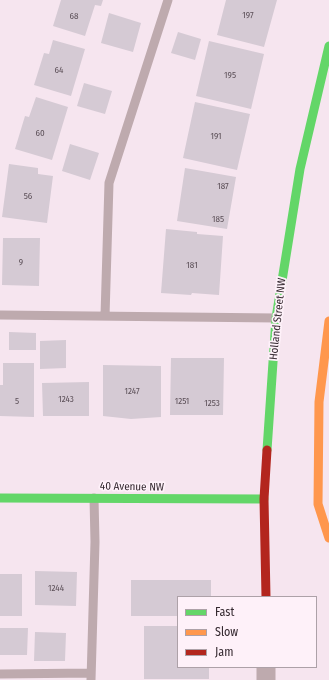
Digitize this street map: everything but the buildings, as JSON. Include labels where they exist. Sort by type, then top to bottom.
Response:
[{"type":"street","name":"Holland Street NW","points":[[266,596],[264,499],[276,318],[300,169],[329,46]]},
{"type":"street","points":[[329,321],[319,402],[318,504],[329,538]]},
{"type":"street","name":"40 Avenue NW","points":[[0,498],[264,499]]},
{"type":"street","points":[[266,668],[266,680]]},
{"type":"lane","points":[[105,316],[109,183],[168,0]]},
{"type":"lane","points":[[0,315],[276,318]]},
{"type":"lane","points":[[0,674],[91,677],[95,542],[94,498]]},
{"type":"traffic: fast","points":[[267,450],[276,318],[300,169],[329,46]]},
{"type":"traffic: fast","points":[[0,498],[264,499]]},
{"type":"traffic: slow","points":[[329,321],[319,402],[318,504],[329,538]]},
{"type":"traffic: jam","points":[[266,596],[264,499],[267,450]]}]
